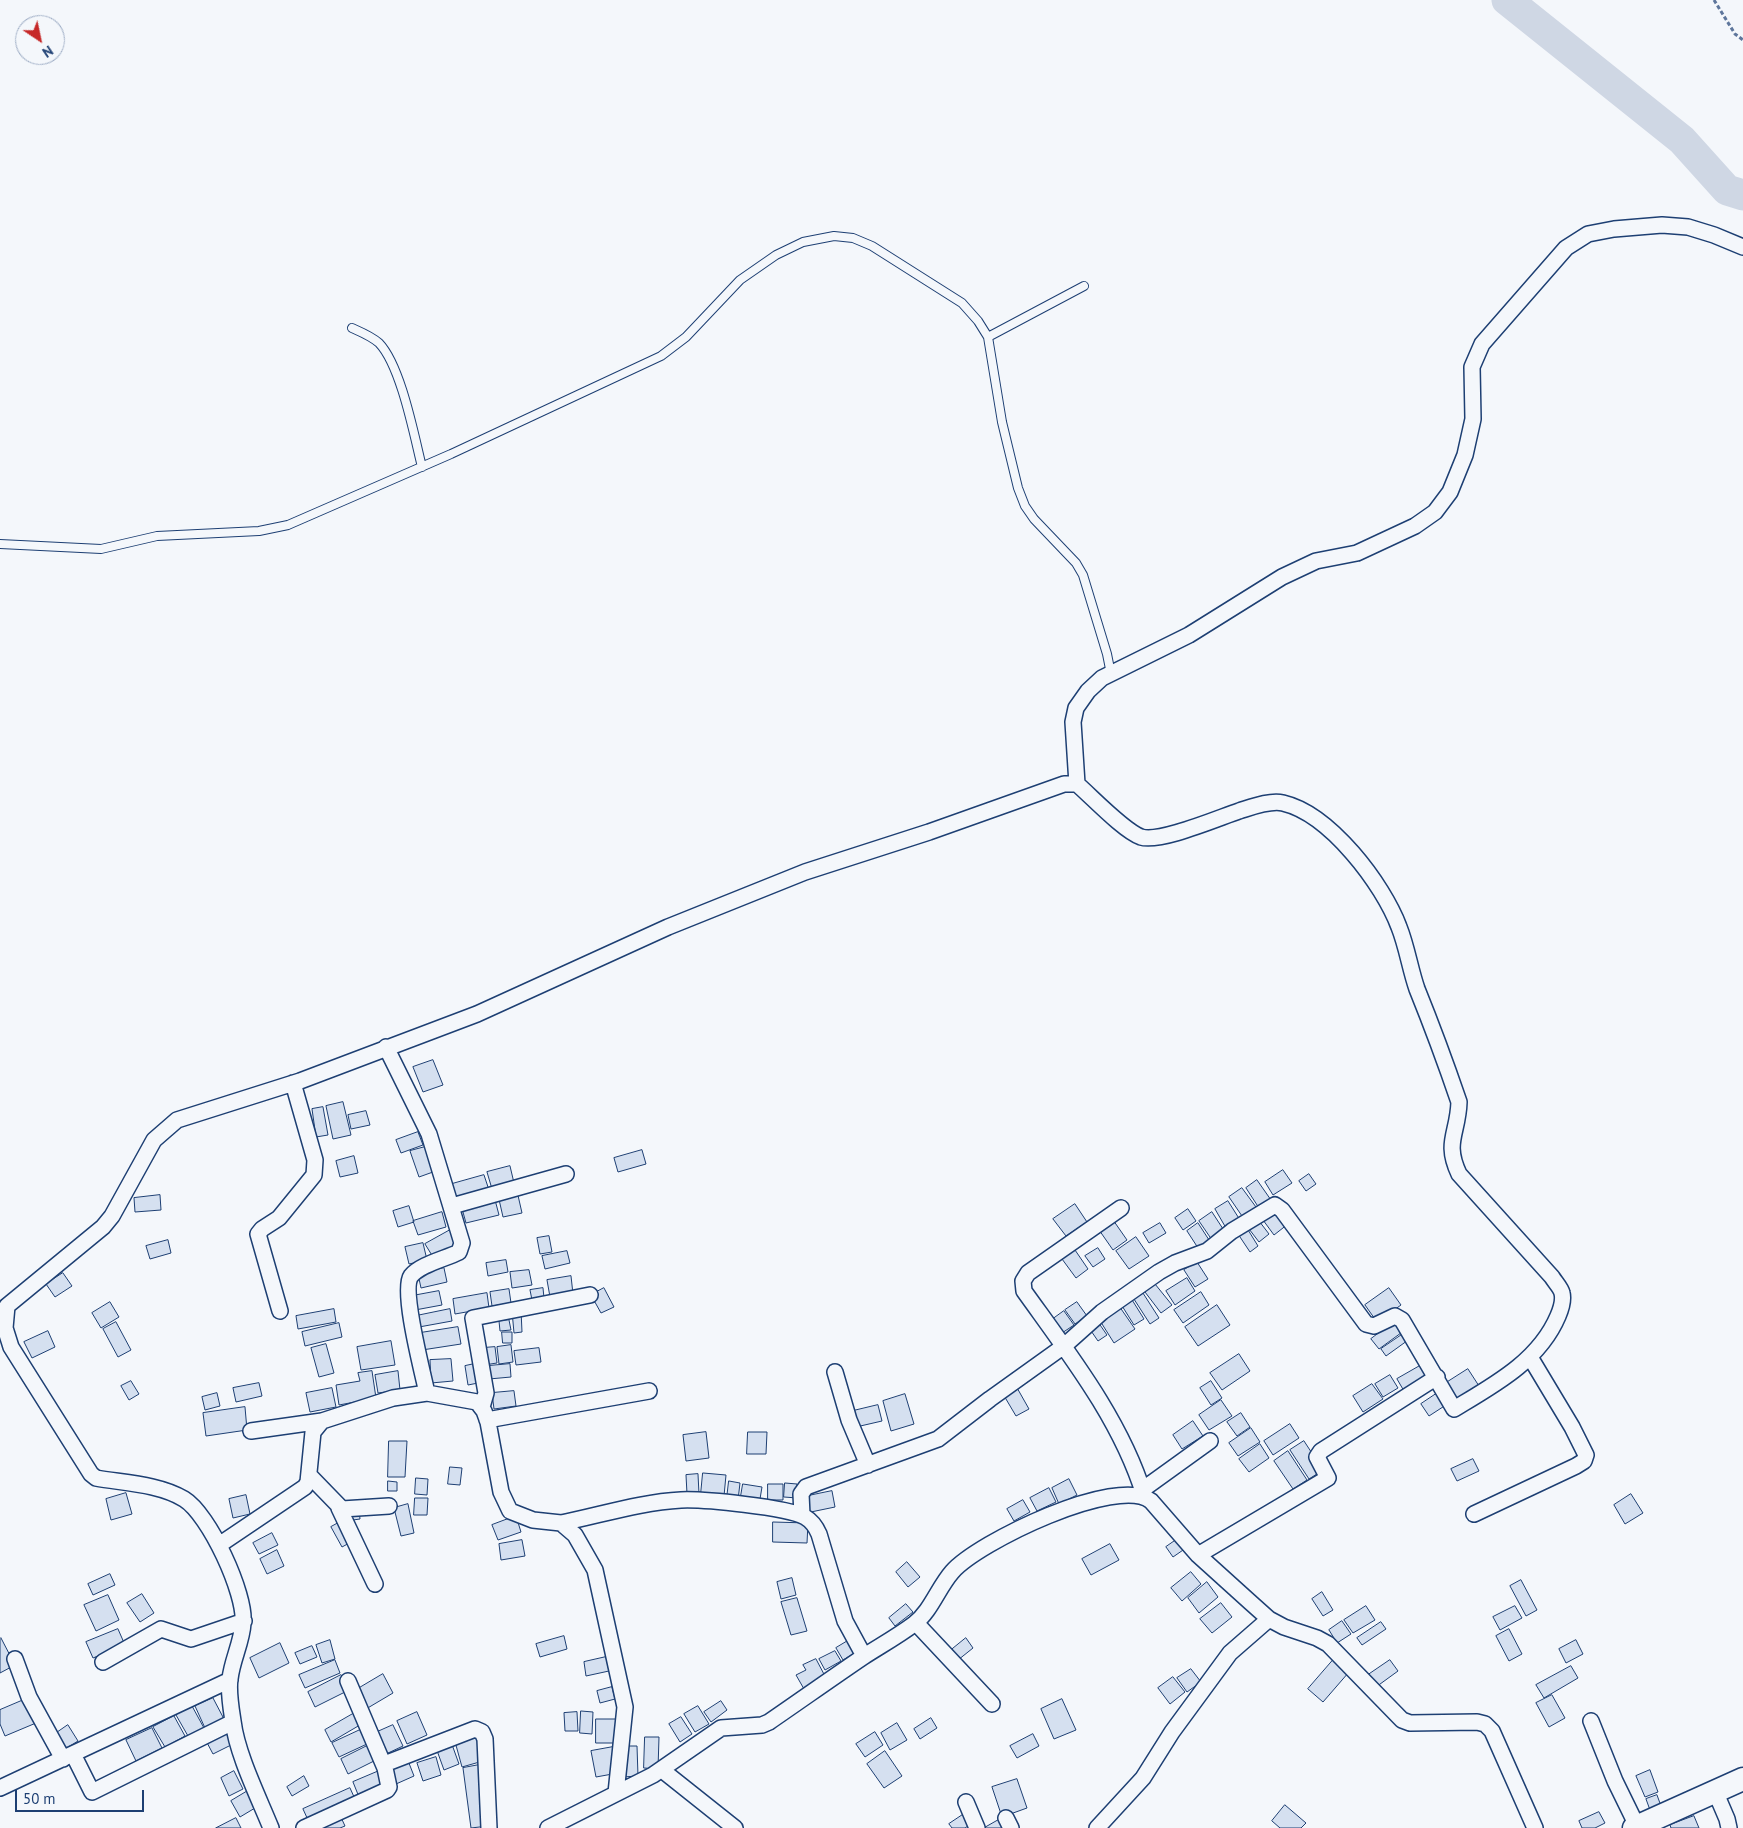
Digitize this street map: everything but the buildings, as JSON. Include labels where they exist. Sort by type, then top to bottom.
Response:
[{"type":"main road","points":[[1636,1827],[1743,1779]]},
{"type":"street","points":[[1077,784],[1072,722],[1076,708],[1088,691],[1111,674],[1189,635],[1282,577],[1316,561],[1357,554],[1415,526],[1435,512],[1450,492],[1465,456],[1473,419],[1472,367],[1482,344],[1566,248],[1588,234],[1614,229],[1662,225],[1688,227],[1743,247]]},
{"type":"street","points":[[271,1828],[248,1770],[233,1722],[230,1680],[244,1621],[233,1572],[219,1545],[193,1507],[185,1499],[165,1490],[96,1478],[91,1474],[10,1347],[2,1316],[7,1306],[103,1227],[112,1216],[154,1140],[167,1127],[177,1120],[293,1083],[477,1014],[668,927],[805,872],[929,832],[1064,784],[1077,784],[1124,825],[1141,837],[1159,838],[1257,805],[1282,803],[1306,813],[1340,839],[1361,862],[1379,888],[1399,926],[1417,987],[1459,1102],[1459,1117],[1450,1145],[1452,1159],[1459,1174],[1552,1277],[1562,1293],[1561,1308],[1552,1330],[1530,1357],[1498,1382],[1454,1409],[1400,1317],[1392,1317],[1374,1326],[1369,1326],[1362,1320],[1282,1210],[1275,1205],[1232,1231],[1207,1250],[1175,1263],[1159,1272],[1102,1312],[1064,1346],[938,1439],[806,1487],[801,1494],[802,1515]]},
{"type":"street","points":[[386,1047],[429,1134],[462,1243],[461,1249],[420,1269],[408,1281],[411,1317],[427,1393]]},
{"type":"street","points":[[280,1311],[258,1234],[262,1229],[279,1218],[314,1175],[316,1169],[293,1083]]},
{"type":"street","points":[[452,1206],[566,1174]]},
{"type":"street","points":[[1121,1208],[1028,1273],[1023,1281],[1024,1291],[1064,1346],[1130,1454],[1143,1493],[1198,1555],[1269,1619],[1328,1644],[1402,1720],[1410,1723],[1477,1722],[1485,1724],[1492,1731],[1535,1828]]},
{"type":"street","points":[[590,1295],[473,1318],[486,1392],[484,1414],[502,1492],[510,1511],[533,1520],[562,1523],[658,1503],[683,1500],[785,1510],[802,1515],[812,1522],[819,1534],[845,1621],[864,1656]]},
{"type":"street","points":[[1474,1514],[1584,1461],[1586,1455],[1572,1427],[1530,1357]]},
{"type":"street","points":[[834,1372],[849,1420],[868,1465]]},
{"type":"street","points":[[1198,1555],[1328,1478],[1317,1457],[1321,1450],[1436,1377]]},
{"type":"street","points":[[484,1414],[649,1391]]},
{"type":"street","points":[[251,1431],[322,1421],[393,1398],[427,1393],[474,1400],[484,1414]]},
{"type":"street","points":[[219,1545],[305,1487],[309,1475],[313,1432],[322,1421]]},
{"type":"street","points":[[548,1828],[662,1770],[722,1728],[762,1725],[770,1722],[864,1656],[916,1623],[952,1572],[970,1556],[1030,1523],[1062,1510],[1119,1495],[1143,1493],[1210,1441]]},
{"type":"street","points":[[309,1475],[339,1508],[375,1584]]},
{"type":"street","points":[[339,1508],[345,1510],[389,1506]]},
{"type":"street","points":[[562,1523],[575,1535],[595,1570],[606,1630],[623,1698],[625,1715],[616,1794]]},
{"type":"street","points":[[1098,1828],[1143,1778],[1172,1732],[1230,1652],[1269,1619]]},
{"type":"street","points":[[103,1662],[161,1629],[191,1639],[244,1621]]},
{"type":"street","points":[[916,1623],[992,1704]]},
{"type":"street","points":[[15,1659],[31,1702],[92,1792],[233,1722]]},
{"type":"street","points":[[0,1788],[230,1680]]},
{"type":"street","points":[[304,1828],[387,1790],[389,1787],[384,1768],[348,1681]]},
{"type":"street","points":[[1591,1721],[1636,1827]]},
{"type":"street","points":[[384,1768],[388,1763],[396,1759],[467,1731],[479,1729],[485,1739],[490,1828]]},
{"type":"street","points":[[662,1770],[735,1828]]},
{"type":"street","points":[[1714,1791],[1728,1819],[1729,1828]]},
{"type":"street","points":[[966,1802],[977,1828]]},
{"type":"lane","points":[[0,544],[101,549],[157,536],[259,531],[288,525],[320,513],[422,467],[661,356],[686,337],[740,280],[776,255],[803,242],[834,236],[853,238],[872,246],[962,303],[978,321],[988,337],[1002,422],[1018,488],[1034,519],[1076,563],[1083,575],[1107,654],[1111,674]]},
{"type":"lane","points":[[988,337],[1084,286]]},
{"type":"lane","points":[[352,328],[370,336],[380,344],[386,354],[400,385],[422,467]]},
{"type":"path","points":[[1714,0],[1735,34],[1743,40]]},
{"type":"waterway","points":[[1507,0],[1682,140],[1727,190],[1743,195]]}]
